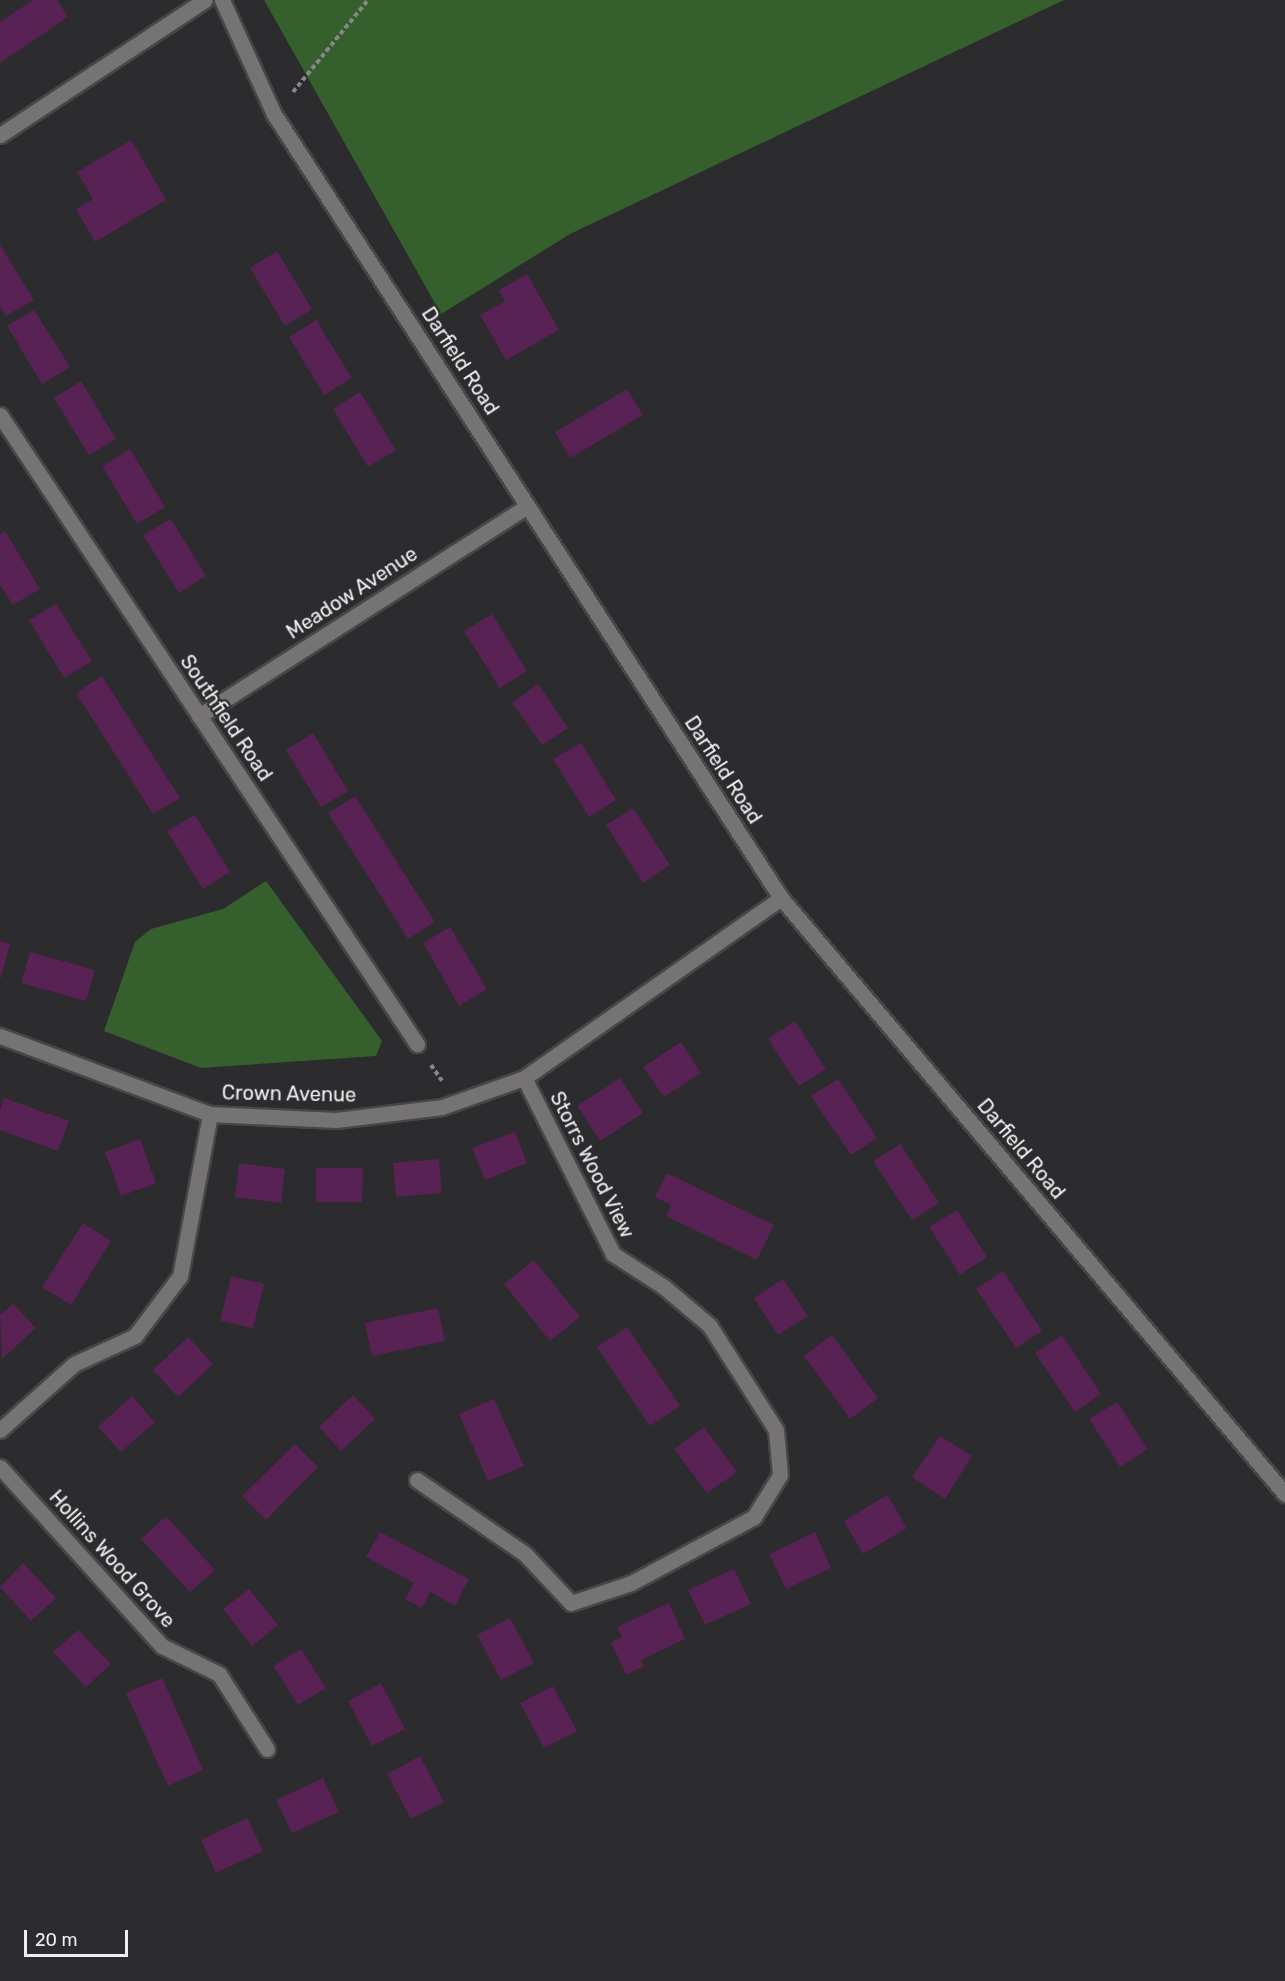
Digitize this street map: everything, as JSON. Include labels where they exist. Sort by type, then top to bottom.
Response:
[{"type":"street","points":[[0,135],[205,0]]},
{"type":"street","name":"Darfield Road","points":[[222,0],[274,114],[781,898],[1285,1494]]},
{"type":"street","name":"Southfield Road","points":[[0,415],[417,1044]]},
{"type":"street","name":"Meadow Avenue","points":[[199,716],[528,506]]},
{"type":"street","name":"Crown Avenue","points":[[1,1039],[210,1114],[336,1120],[442,1107],[524,1078],[781,898]]},
{"type":"street","name":"Storrs Wood View","points":[[417,1480],[525,1554],[571,1604],[631,1583],[754,1517],[780,1475],[777,1430],[709,1325],[664,1287],[613,1254],[524,1078]]},
{"type":"street","points":[[0,1430],[74,1364],[135,1336],[180,1276],[210,1114]]},
{"type":"street","name":"Hollins Wood Grove","points":[[0,1467],[162,1646],[219,1674],[267,1749]]},
{"type":"path","points":[[274,114],[369,0]]},
{"type":"path","points":[[417,1044],[456,1102]]},
{"type":"green space","points":[[264,0],[1064,0],[570,234],[441,314]]},
{"type":"green space","points":[[266,881],[382,1041],[376,1056],[201,1068],[104,1031],[135,942],[151,929],[223,909]]},
{"type":"building","points":[[33,0],[57,0],[68,17],[0,63],[0,22]]},
{"type":"building","points":[[131,140],[166,200],[95,242],[76,209],[93,199],[77,172]]},
{"type":"building","points":[[0,245],[34,300],[6,316],[0,306]]},
{"type":"building","points":[[277,251],[312,309],[285,326],[250,268]]},
{"type":"building","points":[[527,274],[559,330],[506,360],[480,315],[505,301],[499,290]]},
{"type":"building","points":[[34,310],[70,367],[42,384],[7,326]]},
{"type":"building","points":[[316,320],[352,378],[324,395],[289,337]]},
{"type":"building","points":[[81,381],[116,439],[89,455],[54,398]]},
{"type":"building","points":[[627,389],[643,415],[570,458],[555,432]]},
{"type":"building","points":[[360,392],[396,450],[368,467],[333,409]]},
{"type":"building","points":[[130,449],[165,507],[137,524],[102,466]]},
{"type":"building","points":[[171,519],[206,576],[179,593],[143,535]]},
{"type":"building","points":[[5,531],[40,589],[13,605],[0,585],[0,534]]},
{"type":"building","points":[[56,604],[92,661],[64,678],[29,620]]},
{"type":"building","points":[[492,614],[527,671],[500,688],[464,631]]},
{"type":"building","points":[[102,676],[180,798],[153,814],[76,693]]},
{"type":"building","points":[[538,684],[568,728],[542,745],[512,703]]},
{"type":"building","points":[[313,733],[348,791],[321,807],[286,750]]},
{"type":"building","points":[[581,743],[616,800],[589,817],[553,759]]},
{"type":"building","points":[[355,796],[435,922],[408,939],[328,813]]},
{"type":"building","points":[[633,808],[670,865],[643,883],[606,825]]},
{"type":"building","points":[[195,815],[230,872],[203,889],[167,831]]},
{"type":"building","points":[[450,927],[487,989],[459,1006],[423,943]]},
{"type":"building","points":[[0,941],[10,944],[1,978],[0,978]]},
{"type":"building","points":[[30,952],[95,970],[86,1001],[21,983]]},
{"type":"building","points":[[795,1021],[826,1069],[799,1086],[768,1039]]},
{"type":"building","points":[[681,1042],[701,1073],[664,1097],[643,1067]]},
{"type":"building","points":[[620,1078],[643,1113],[600,1141],[577,1106]]},
{"type":"building","points":[[838,1079],[877,1138],[851,1155],[811,1096]]},
{"type":"building","points":[[4,1098],[69,1121],[58,1151],[0,1130],[0,1111]]},
{"type":"building","points":[[515,1132],[527,1163],[485,1180],[472,1148]]},
{"type":"building","points":[[140,1139],[156,1183],[121,1196],[105,1152]]},
{"type":"building","points":[[900,1144],[939,1203],[912,1220],[873,1161]]},
{"type":"building","points":[[439,1159],[442,1193],[396,1197],[393,1163]]},
{"type":"building","points":[[239,1163],[285,1169],[281,1203],[235,1197]]},
{"type":"building","points":[[316,1168],[363,1168],[362,1202],[316,1202]]},
{"type":"building","points":[[667,1173],[774,1225],[757,1260],[666,1216],[671,1205],[655,1197]]},
{"type":"building","points":[[957,1210],[987,1257],[960,1275],[929,1227]]},
{"type":"building","points":[[83,1223],[111,1241],[71,1305],[42,1287]]},
{"type":"building","points":[[534,1260],[580,1317],[550,1341],[504,1284]]},
{"type":"building","points":[[1003,1271],[1042,1331],[1016,1348],[976,1289]]},
{"type":"building","points":[[231,1276],[264,1284],[253,1328],[220,1321]]},
{"type":"building","points":[[783,1279],[808,1316],[778,1335],[754,1298]]},
{"type":"building","points":[[13,1304],[36,1328],[2,1359],[0,1315]]},
{"type":"building","points":[[438,1308],[445,1341],[372,1356],[365,1323]]},
{"type":"building","points":[[627,1327],[680,1406],[650,1426],[597,1347]]},
{"type":"building","points":[[832,1335],[878,1398],[850,1419],[804,1356]]},
{"type":"building","points":[[1062,1335],[1101,1394],[1075,1412],[1035,1353]]},
{"type":"building","points":[[188,1337],[213,1364],[178,1397],[153,1370]]},
{"type":"building","points":[[353,1395],[375,1419],[341,1451],[319,1427]]},
{"type":"building","points":[[132,1396],[155,1422],[121,1452],[98,1427]]},
{"type":"building","points":[[494,1399],[524,1466],[488,1481],[459,1414]]},
{"type":"building","points":[[1117,1402],[1148,1449],[1120,1467],[1089,1419]]},
{"type":"building","points":[[704,1427],[737,1472],[707,1493],[674,1449]]},
{"type":"building","points":[[940,1436],[972,1456],[945,1499],[912,1477]]},
{"type":"building","points":[[295,1444],[318,1467],[266,1520],[242,1496]]},
{"type":"building","points":[[887,1495],[907,1528],[863,1554],[844,1521]]},
{"type":"building","points":[[166,1516],[215,1570],[190,1592],[141,1539]]},
{"type":"building","points":[[380,1532],[469,1579],[455,1606],[430,1592],[422,1608],[405,1599],[414,1583],[366,1557]]},
{"type":"building","points":[[815,1532],[831,1568],[786,1589],[769,1554]]},
{"type":"building","points":[[23,1563],[56,1598],[31,1621],[0,1587]]},
{"type":"building","points":[[734,1569],[751,1604],[705,1625],[688,1590]]},
{"type":"building","points":[[249,1589],[278,1625],[252,1646],[223,1609]]},
{"type":"building","points":[[669,1603],[685,1639],[641,1660],[644,1666],[626,1675],[611,1642],[622,1637],[617,1627]]},
{"type":"building","points":[[510,1618],[534,1663],[501,1680],[477,1635]]},
{"type":"building","points":[[78,1630],[111,1664],[86,1687],[53,1652]]},
{"type":"building","points":[[301,1649],[326,1688],[298,1705],[273,1666]]},
{"type":"building","points":[[162,1678],[203,1770],[168,1786],[126,1693]]},
{"type":"building","points":[[381,1683],[405,1729],[372,1746],[348,1701]]},
{"type":"building","points":[[553,1686],[577,1731],[544,1748],[520,1703]]},
{"type":"building","points":[[420,1756],[444,1802],[411,1819],[387,1774]]},
{"type":"building","points":[[323,1778],[339,1812],[292,1833],[276,1800]]},
{"type":"building","points":[[247,1818],[263,1851],[216,1873],[201,1840]]}]
